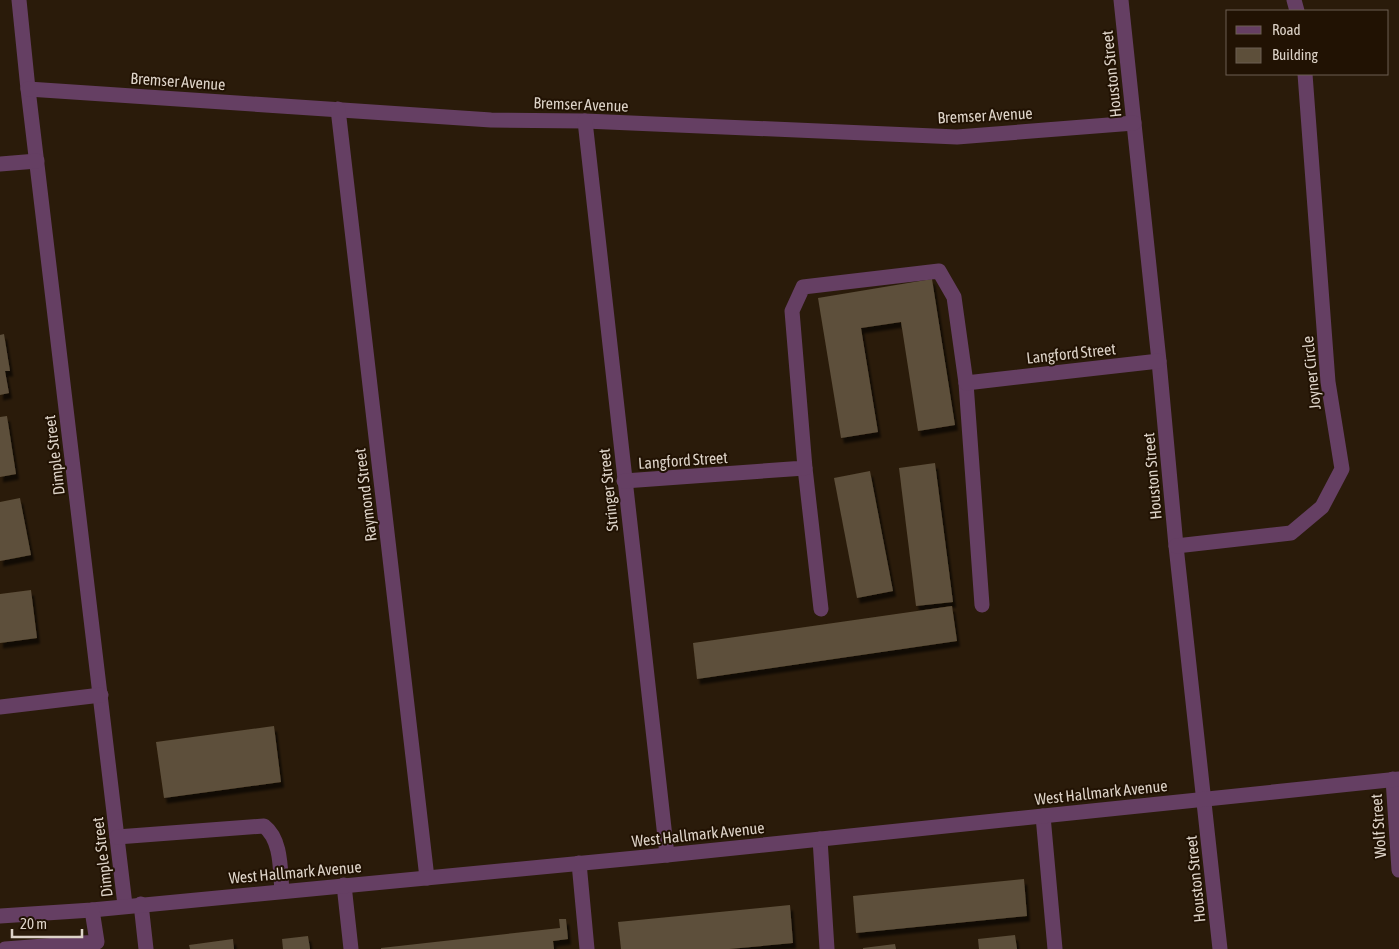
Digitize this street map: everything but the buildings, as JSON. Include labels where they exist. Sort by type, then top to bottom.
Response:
[{"type":"street","name":"Dimple Street","points":[[19,0],[125,906]]},
{"type":"street","name":"Houston Street","points":[[1121,0],[1159,361],[1176,546],[1220,949]]},
{"type":"street","name":"Joyner Circle","points":[[1176,546],[1291,533],[1322,507],[1342,469],[1328,382],[1305,75]]},
{"type":"street","name":"Bremser Avenue","points":[[28,88],[491,120],[585,121],[957,136],[1134,123]]},
{"type":"street","name":"Raymond Street","points":[[338,109],[427,878]]},
{"type":"street","name":"Stringer Street","points":[[585,121],[667,855]]},
{"type":"street","points":[[0,164],[37,161]]},
{"type":"street","points":[[821,609],[805,468],[792,311],[803,287],[938,271],[954,298],[966,384],[982,605]]},
{"type":"street","name":"Langford Street","points":[[966,384],[1159,361]]},
{"type":"street","name":"Langford Street","points":[[624,481],[805,468]]},
{"type":"street","points":[[0,707],[101,695]]},
{"type":"street","name":"West Hallmark Avenue","points":[[0,916],[92,910],[667,855],[1396,779]]},
{"type":"street","name":"Wolf Street","points":[[1396,779],[1399,870]]},
{"type":"street","points":[[1044,816],[1055,949]]},
{"type":"street","points":[[117,837],[264,826],[272,832],[277,845],[282,891]]},
{"type":"street","points":[[820,839],[827,949]]},
{"type":"street","points":[[579,863],[586,949]]},
{"type":"street","points":[[344,885],[351,949]]},
{"type":"street","points":[[141,904],[146,949]]},
{"type":"street","points":[[5,949],[98,946],[92,910]]}]
